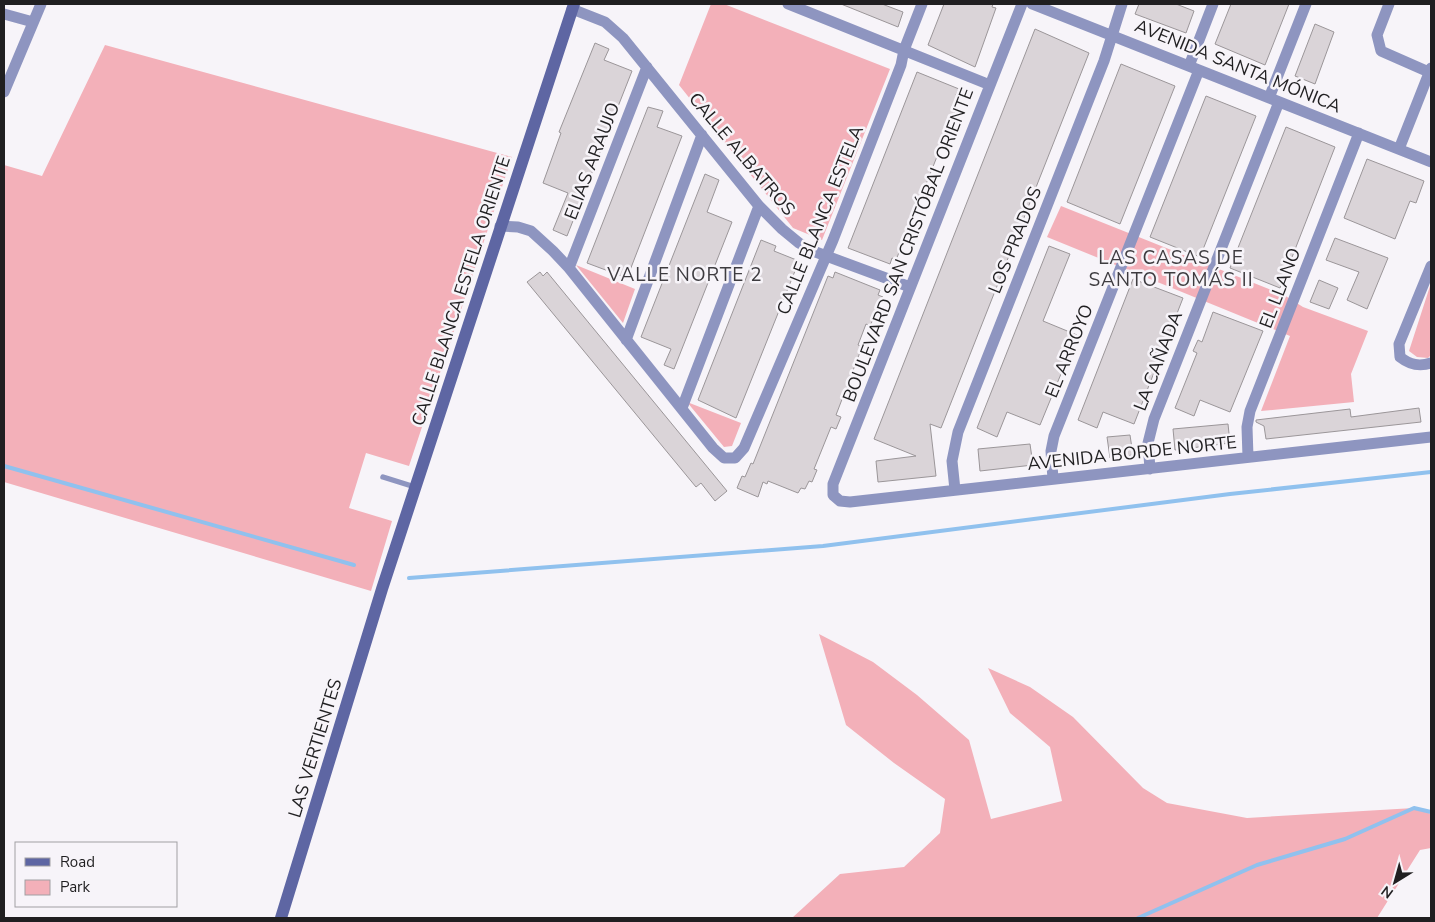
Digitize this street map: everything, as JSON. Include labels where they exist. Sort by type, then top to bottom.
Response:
[{"type":"street","points":[[4,92],[41,4]]},
{"type":"street","points":[[788,4],[990,85]]},
{"type":"street","name":"CALLE BLANCA ESTELA","points":[[682,408],[713,448],[724,458],[735,458],[744,448],[825,255],[897,75],[904,50],[922,4]]},
{"type":"street","name":"BOULEVARD SAN CRISTÓBAL ORIENTE","points":[[837,499],[832,490],[833,484],[1022,4]]},
{"type":"street","name":"AVENIDA SANTA MÓNICA","points":[[1032,4],[1431,162]]},
{"type":"street","name":"LOS PRADOS","points":[[955,490],[952,462],[958,432],[1104,61],[1122,4]]},
{"type":"street","name":"EL ARROYO","points":[[1052,479],[1051,451],[1054,436],[1194,68],[1213,4]]},
{"type":"street","name":"LA CAÑADA","points":[[1150,469],[1148,443],[1154,419],[1274,100],[1306,4]]},
{"type":"street","points":[[1389,4],[1377,35],[1381,51],[1431,71],[1399,149]]},
{"type":"street","name":"CALLE ALBATROS","points":[[573,6],[609,26],[646,67],[759,206],[799,243],[825,255],[910,287]]},
{"type":"street","name":"CALLE BLANCA ESTELA ORIENTE","points":[[382,589],[573,6]]},
{"type":"street","points":[[4,14],[33,22]]},
{"type":"street","name":"ELIAS ARAUJO","points":[[569,268],[646,67]]},
{"type":"street","name":"EL LLANO","points":[[1248,458],[1247,427],[1250,412],[1359,133]]},
{"type":"street","points":[[626,340],[702,135]]},
{"type":"street","points":[[500,226],[518,227],[531,231],[569,268],[682,408],[759,206]]},
{"type":"street","points":[[1431,266],[1399,344],[1400,357],[1407,363],[1416,365],[1431,363]]},
{"type":"street","name":"AVENIDA BORDE NORTE","points":[[837,499],[850,502],[1431,437]]},
{"type":"street","name":"LAS VERTIENTES","points":[[281,918],[382,589]]},
{"type":"lane","points":[[383,477],[415,488]]},
{"type":"green space","points":[[711,4],[724,4],[890,69],[822,240],[793,228],[679,85]]},
{"type":"green space","points":[[105,45],[512,157],[409,466],[366,453],[349,508],[392,521],[371,591],[4,482],[4,165],[42,176]]},
{"type":"green space","points":[[1061,206],[1284,295],[1303,307],[1368,331],[1351,374],[1354,402],[1261,411],[1290,336],[1047,237]]},
{"type":"green space","points":[[576,265],[635,289],[623,323]]},
{"type":"green space","points":[[1431,283],[1431,355],[1428,358],[1417,357],[1409,351]]},
{"type":"green space","points":[[687,402],[741,423],[732,446],[724,447]]},
{"type":"green space","points":[[819,634],[873,662],[917,695],[969,740],[991,819],[1062,801],[1050,747],[1010,713],[988,668],[1030,687],[1073,717],[1143,788],[1167,803],[1247,818],[1414,808],[1431,814],[1431,848],[1420,850],[1377,918],[792,918],[840,874],[904,867],[940,833],[945,799],[894,763],[846,725]]},
{"type":"building","points":[[841,4],[882,4],[903,12],[898,27]]},
{"type":"building","points":[[944,4],[993,4],[992,7],[996,8],[975,67],[928,45]]},
{"type":"building","points":[[1139,4],[1176,4],[1194,11],[1186,33],[1135,14]]},
{"type":"building","points":[[1231,4],[1289,4],[1265,65],[1215,44]]},
{"type":"building","points":[[1315,24],[1334,32],[1315,84],[1295,76]]},
{"type":"building","points":[[1035,29],[1089,53],[941,428],[930,424],[936,476],[878,482],[876,461],[916,456],[874,439]]},
{"type":"building","points":[[595,43],[609,49],[604,60],[632,71],[567,236],[553,230],[568,193],[543,183],[561,133],[559,132]]},
{"type":"building","points":[[1121,64],[1175,86],[1120,224],[1067,202]]},
{"type":"building","points":[[917,72],[959,89],[956,95],[961,96],[896,260],[892,258],[890,264],[848,248]]},
{"type":"building","points":[[1206,96],[1256,116],[1200,257],[1150,237]]},
{"type":"building","points":[[648,107],[663,111],[657,127],[682,136],[627,278],[587,263]]},
{"type":"building","points":[[1286,127],[1335,147],[1280,288],[1230,268]]},
{"type":"building","points":[[1367,159],[1424,181],[1416,203],[1410,201],[1395,239],[1344,218]]},
{"type":"building","points":[[705,174],[719,180],[707,212],[732,222],[674,369],[664,365],[671,349],[641,337]]},
{"type":"building","points":[[1335,238],[1388,258],[1367,309],[1347,300],[1359,272],[1326,260]]},
{"type":"building","points":[[761,240],[776,246],[774,251],[799,261],[736,418],[698,400]]},
{"type":"building","points":[[1049,246],[1070,254],[1043,321],[1077,335],[1040,425],[1007,412],[997,437],[977,428]]},
{"type":"building","points":[[540,272],[543,276],[547,272],[727,491],[715,501],[701,483],[696,487],[527,282]]},
{"type":"building","points":[[835,272],[880,290],[878,295],[883,297],[870,326],[866,324],[858,345],[862,347],[836,415],[841,417],[836,429],[831,427],[814,469],[817,470],[812,482],[809,481],[805,489],[801,488],[798,493],[768,481],[767,484],[763,482],[758,497],[737,488],[742,476],[745,477],[751,463],[753,464],[828,276],[833,278]]},
{"type":"building","points":[[1133,279],[1183,298],[1134,424],[1103,412],[1097,428],[1078,420]]},
{"type":"building","points":[[1319,280],[1338,288],[1329,309],[1310,302]]},
{"type":"building","points":[[1213,312],[1263,331],[1230,412],[1200,400],[1194,416],[1175,408],[1197,353],[1193,351],[1198,340],[1202,342]]},
{"type":"building","points":[[1419,408],[1421,422],[1266,439],[1264,426],[1256,422],[1256,420],[1350,409],[1351,417]]},
{"type":"building","points":[[1228,424],[1230,443],[1175,450],[1173,429]]},
{"type":"building","points":[[1130,435],[1133,455],[1110,458],[1107,437]]},
{"type":"building","points":[[1030,444],[1033,465],[980,471],[978,449]]},
{"type":"waterway","points":[[4,466],[354,565]]},
{"type":"waterway","points":[[409,578],[823,546],[1230,494],[1431,472]]},
{"type":"waterway","points":[[1138,918],[1257,865],[1345,839],[1414,808],[1431,812]]},
{"type":"district","name":"LAS CASAS DE SANTO TOMÁS II","points":[[1171,268]]},
{"type":"district","name":"VALLE NORTE 2","points":[[685,274]]}]
